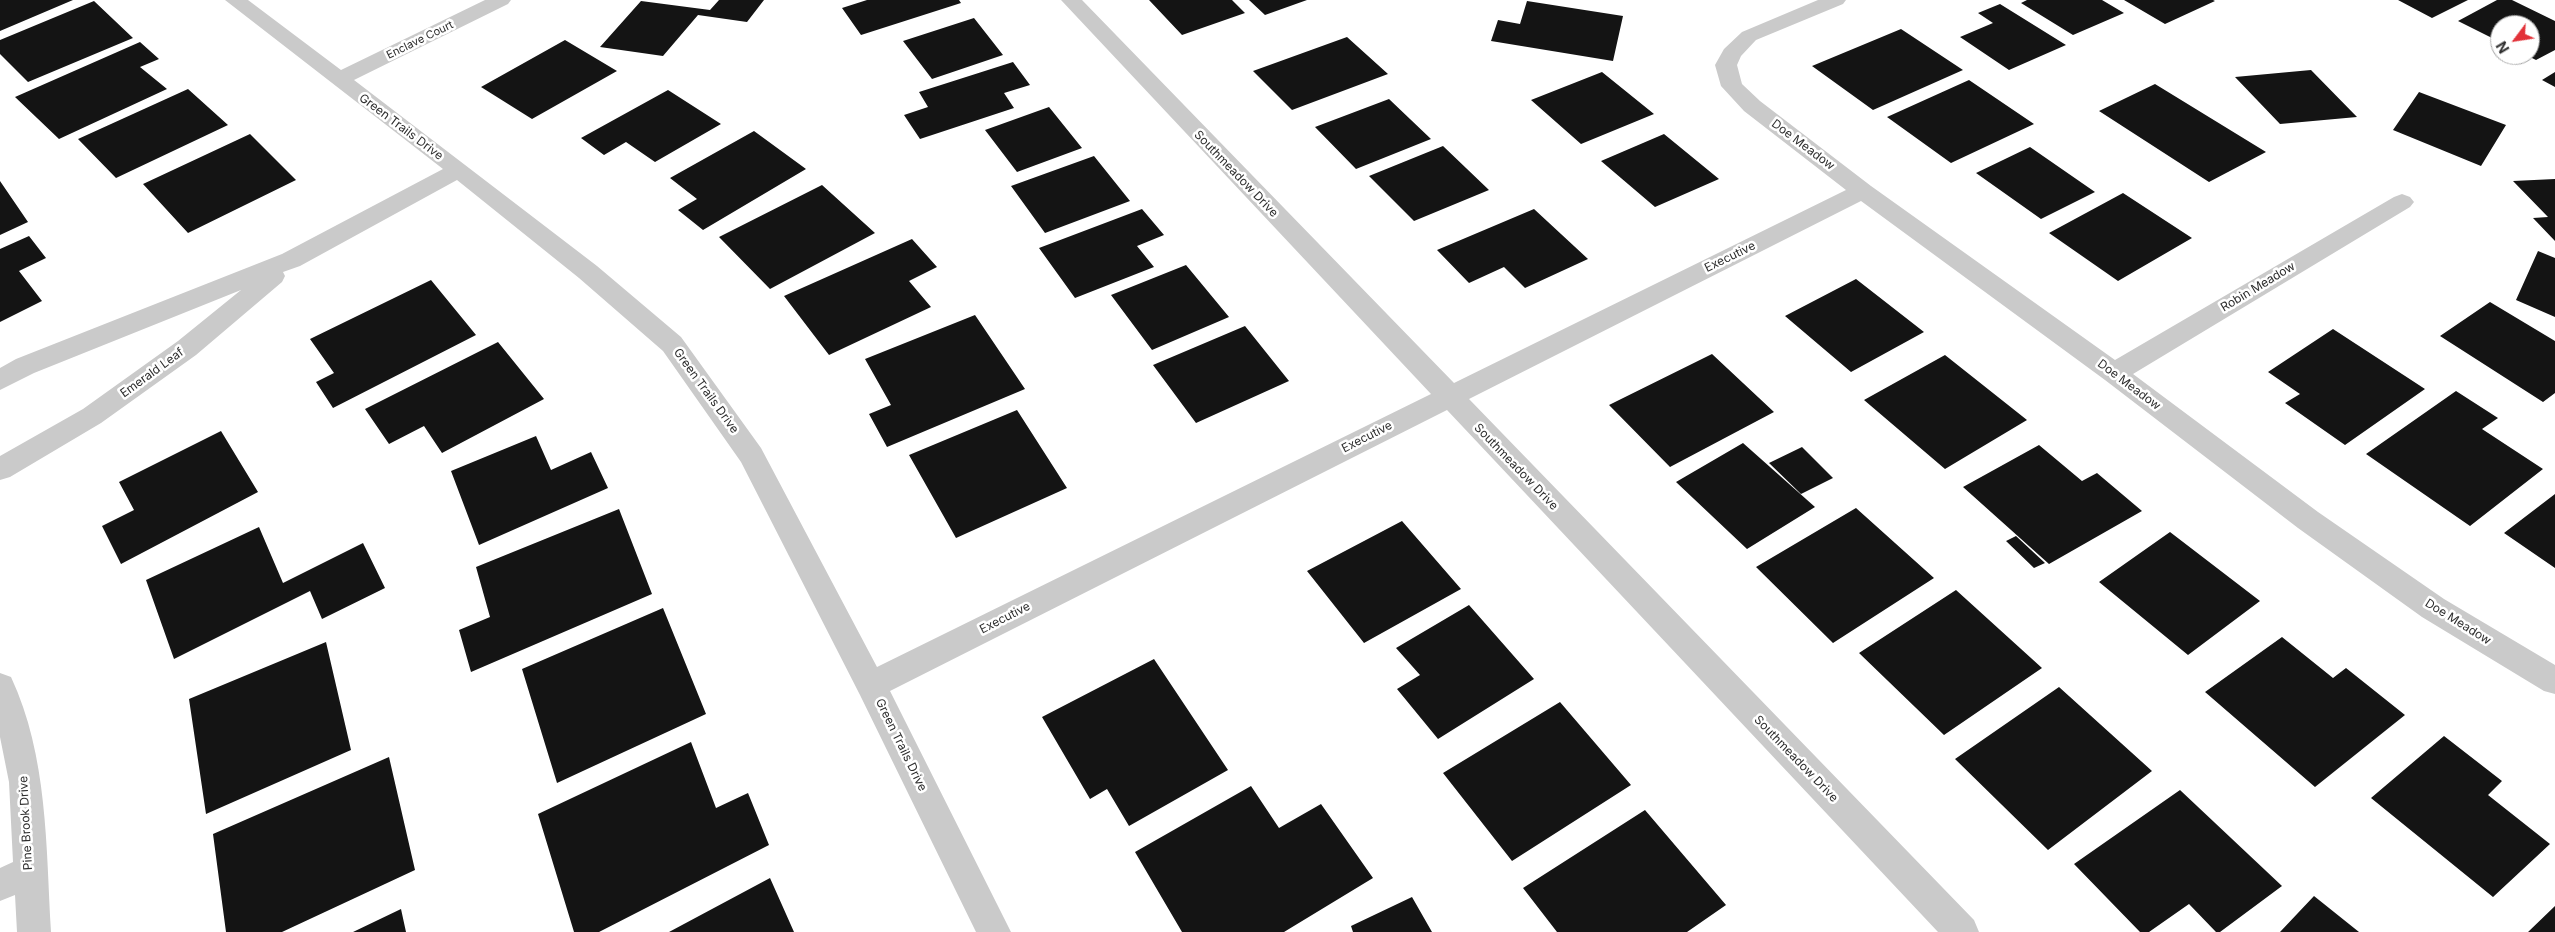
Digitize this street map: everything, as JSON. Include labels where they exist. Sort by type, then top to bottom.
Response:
[{"type":"street","name":"Green Trails Drive","points":[[235,0],[459,170],[588,272],[672,344],[752,454],[871,685],[994,932]]},
{"type":"street","name":"Enclave Court","points":[[339,80],[501,0]]},
{"type":"street","name":"Southmeadow Drive","points":[[1071,0],[1962,932]]},
{"type":"street","name":"Doe Meadow","points":[[1836,0],[1749,36],[1731,53],[1726,65],[1732,86],[1752,106],[1863,191],[2114,373],[2308,520],[2433,608],[2555,681]]},
{"type":"street","name":"Emerald Leaf","points":[[0,380],[24,366],[291,260],[459,170]]},
{"type":"street","name":"Executive","points":[[871,685],[1863,191]]},
{"type":"street","name":"Robin Meadow","points":[[2114,373],[2402,202]]},
{"type":"street","name":"Emerald Leaf","points":[[0,469],[92,416],[179,353],[291,260]]},
{"type":"street","name":"Pine Brook Drive","points":[[0,687],[12,718],[25,782],[14,879],[34,932]]},
{"type":"building","points":[[0,0],[73,0],[0,31]]},
{"type":"building","points":[[719,0],[764,0],[747,22],[698,15],[663,56],[600,47],[641,1],[710,10]]},
{"type":"building","points":[[867,0],[959,0],[961,3],[861,35],[842,8]]},
{"type":"building","points":[[1149,0],[1232,0],[1245,13],[1182,35]]},
{"type":"building","points":[[1249,0],[1307,0],[1265,15]]},
{"type":"building","points":[[2027,0],[2102,0],[2124,13],[2073,35],[2021,3]]},
{"type":"building","points":[[2124,0],[2213,0],[2215,1],[2165,24]]},
{"type":"building","points":[[2398,0],[2468,0],[2432,18]]},
{"type":"building","points":[[2497,0],[2512,0],[2555,21],[2555,50],[2540,58],[2540,15],[2490,15],[2490,37],[2458,21]]},
{"type":"building","points":[[94,1],[133,38],[28,82],[0,54],[0,40]]},
{"type":"building","points":[[1527,1],[1623,16],[1613,61],[1491,41],[1498,20],[1520,24]]},
{"type":"building","points":[[2000,4],[2066,45],[2009,70],[1960,37],[1993,23],[1978,13]]},
{"type":"building","points":[[974,18],[1003,55],[932,79],[903,41]]},
{"type":"building","points":[[1901,29],[1963,70],[1873,110],[1812,66]]},
{"type":"building","points":[[1347,37],[1388,74],[1292,110],[1253,71]]},
{"type":"building","points":[[565,40],[617,71],[532,119],[481,87]]},
{"type":"building","points":[[140,42],[159,59],[140,67],[167,89],[59,139],[15,97]]},
{"type":"building","points":[[1013,62],[1030,85],[1004,93],[1014,108],[920,139],[904,115],[928,107],[919,92]]},
{"type":"building","points":[[2311,70],[2357,117],[2280,124],[2235,77]]},
{"type":"building","points":[[1602,72],[1654,114],[1581,144],[1531,100]]},
{"type":"building","points":[[2555,72],[2555,87],[2542,80]]},
{"type":"building","points":[[1969,80],[2034,124],[1951,163],[1887,117]]},
{"type":"building","points":[[2155,84],[2266,152],[2209,182],[2099,111]]},
{"type":"building","points":[[188,89],[228,125],[116,178],[78,139]]},
{"type":"building","points":[[668,90],[721,124],[655,162],[626,142],[604,155],[581,138]]},
{"type":"building","points":[[2419,92],[2506,125],[2481,166],[2393,130]]},
{"type":"building","points":[[1389,99],[1431,139],[1356,169],[1315,127]]},
{"type":"building","points":[[1049,107],[1082,148],[1017,172],[985,130]]},
{"type":"building","points":[[754,131],[806,169],[703,230],[678,210],[697,199],[670,178]]},
{"type":"building","points":[[250,134],[296,180],[188,233],[143,184]]},
{"type":"building","points":[[1664,134],[1719,179],[1655,207],[1601,161]]},
{"type":"building","points":[[1443,146],[1489,190],[1414,221],[1369,176]]},
{"type":"building","points":[[2030,147],[2095,192],[2041,219],[1976,173]]},
{"type":"building","points":[[1094,156],[1130,201],[1045,233],[1011,186]]},
{"type":"building","points":[[2555,179],[2555,241],[2533,218],[2548,217],[2513,181]]},
{"type":"building","points":[[0,181],[28,222],[0,235]]},
{"type":"building","points":[[822,185],[875,233],[770,289],[719,237]]},
{"type":"building","points":[[2123,193],[2192,238],[2118,281],[2049,233]]},
{"type":"building","points":[[1142,209],[1164,235],[1137,246],[1154,267],[1075,298],[1039,248]]},
{"type":"building","points":[[1534,209],[1588,259],[1525,288],[1504,267],[1469,283],[1437,250]]},
{"type":"building","points":[[29,236],[46,258],[19,271],[42,301],[0,322],[0,249]]},
{"type":"building","points":[[912,239],[937,267],[909,281],[931,307],[829,355],[784,296]]},
{"type":"building","points":[[2538,251],[2555,258],[2555,317],[2516,300]]},
{"type":"building","points":[[1186,265],[1229,317],[1152,350],[1111,295]]},
{"type":"building","points":[[1856,279],[1924,332],[1851,372],[1785,316]]},
{"type":"building","points":[[431,280],[476,335],[333,408],[316,382],[334,373],[310,339]]},
{"type":"building","points":[[2490,302],[2555,341],[2555,393],[2543,402],[2440,336]]},
{"type":"building","points":[[975,315],[1025,389],[887,447],[869,414],[891,405],[865,359]]},
{"type":"building","points":[[1245,326],[1289,381],[1196,423],[1153,365]]},
{"type":"building","points":[[2333,329],[2425,389],[2345,445],[2285,403],[2300,394],[2268,372]]},
{"type":"building","points":[[498,342],[544,399],[442,453],[424,426],[389,444],[365,409]]},
{"type":"building","points":[[1712,354],[1774,412],[1670,467],[1609,405]]},
{"type":"building","points":[[1945,355],[2027,420],[1945,469],[1864,400]]},
{"type":"building","points":[[2456,391],[2498,418],[2482,429],[2543,469],[2470,526],[2366,454]]},
{"type":"building","points":[[1017,410],[1067,488],[956,538],[909,455]]},
{"type":"building","points":[[221,431],[258,492],[121,564],[102,526],[134,510],[119,482]]},
{"type":"building","points":[[536,436],[551,470],[591,452],[608,488],[479,545],[451,471]]},
{"type":"building","points":[[1743,443],[1815,507],[1747,549],[1676,482]]},
{"type":"building","points":[[2039,445],[2082,481],[2097,473],[2142,511],[2049,564],[1963,487]]},
{"type":"building","points":[[1802,447],[1833,478],[1801,494],[1769,463]]},
{"type":"building","points":[[2555,494],[2555,568],[2504,533]]},
{"type":"building","points":[[1856,508],[1934,578],[1833,643],[1756,567]]},
{"type":"building","points":[[619,509],[652,594],[471,672],[459,630],[490,617],[476,567]]},
{"type":"building","points":[[1402,521],[1461,589],[1364,643],[1307,571]]},
{"type":"building","points":[[259,527],[283,583],[363,543],[385,588],[322,619],[310,591],[174,659],[146,580]]},
{"type":"building","points":[[2170,532],[2260,601],[2188,655],[2099,582]]},
{"type":"building","points":[[2016,536],[2045,563],[2034,568],[2006,541]]},
{"type":"building","points":[[1956,590],[2042,668],[1944,735],[1859,653]]},
{"type":"building","points":[[1469,605],[1534,679],[1438,739],[1397,689],[1420,675],[1396,648]]},
{"type":"building","points":[[663,608],[706,714],[557,783],[522,669]]},
{"type":"building","points":[[2282,637],[2333,678],[2346,668],[2405,715],[2315,787],[2205,692]]},
{"type":"building","points":[[326,642],[351,750],[206,814],[189,699]]},
{"type":"building","points":[[1154,659],[1228,770],[1129,826],[1107,789],[1090,799],[1042,717]]},
{"type":"building","points":[[2059,687],[2152,771],[2048,850],[1955,759]]},
{"type":"building","points":[[1560,702],[1631,785],[1512,861],[1443,773]]},
{"type":"building","points":[[2444,736],[2502,781],[2488,795],[2550,844],[2493,897],[2371,798]]},
{"type":"building","points":[[691,742],[716,808],[748,793],[769,845],[599,932],[574,932],[538,814]]},
{"type":"building","points":[[389,757],[415,870],[282,932],[226,932],[213,834]]},
{"type":"building","points":[[1251,786],[1279,828],[1321,804],[1373,878],[1284,932],[1182,932],[1135,852]]},
{"type":"building","points":[[2180,790],[2282,886],[2220,932],[2216,932],[2189,904],[2149,932],[2140,932],[2074,864]]},
{"type":"building","points":[[1645,810],[1726,905],[1687,932],[1557,932],[1523,888]]},
{"type":"building","points":[[770,878],[794,932],[669,932]]},
{"type":"building","points":[[2314,896],[2359,932],[2280,932]]},
{"type":"building","points":[[1412,897],[1432,932],[1353,932],[1351,926]]},
{"type":"building","points":[[2555,906],[2555,932],[2528,932]]},
{"type":"building","points":[[401,909],[406,932],[353,932]]}]
